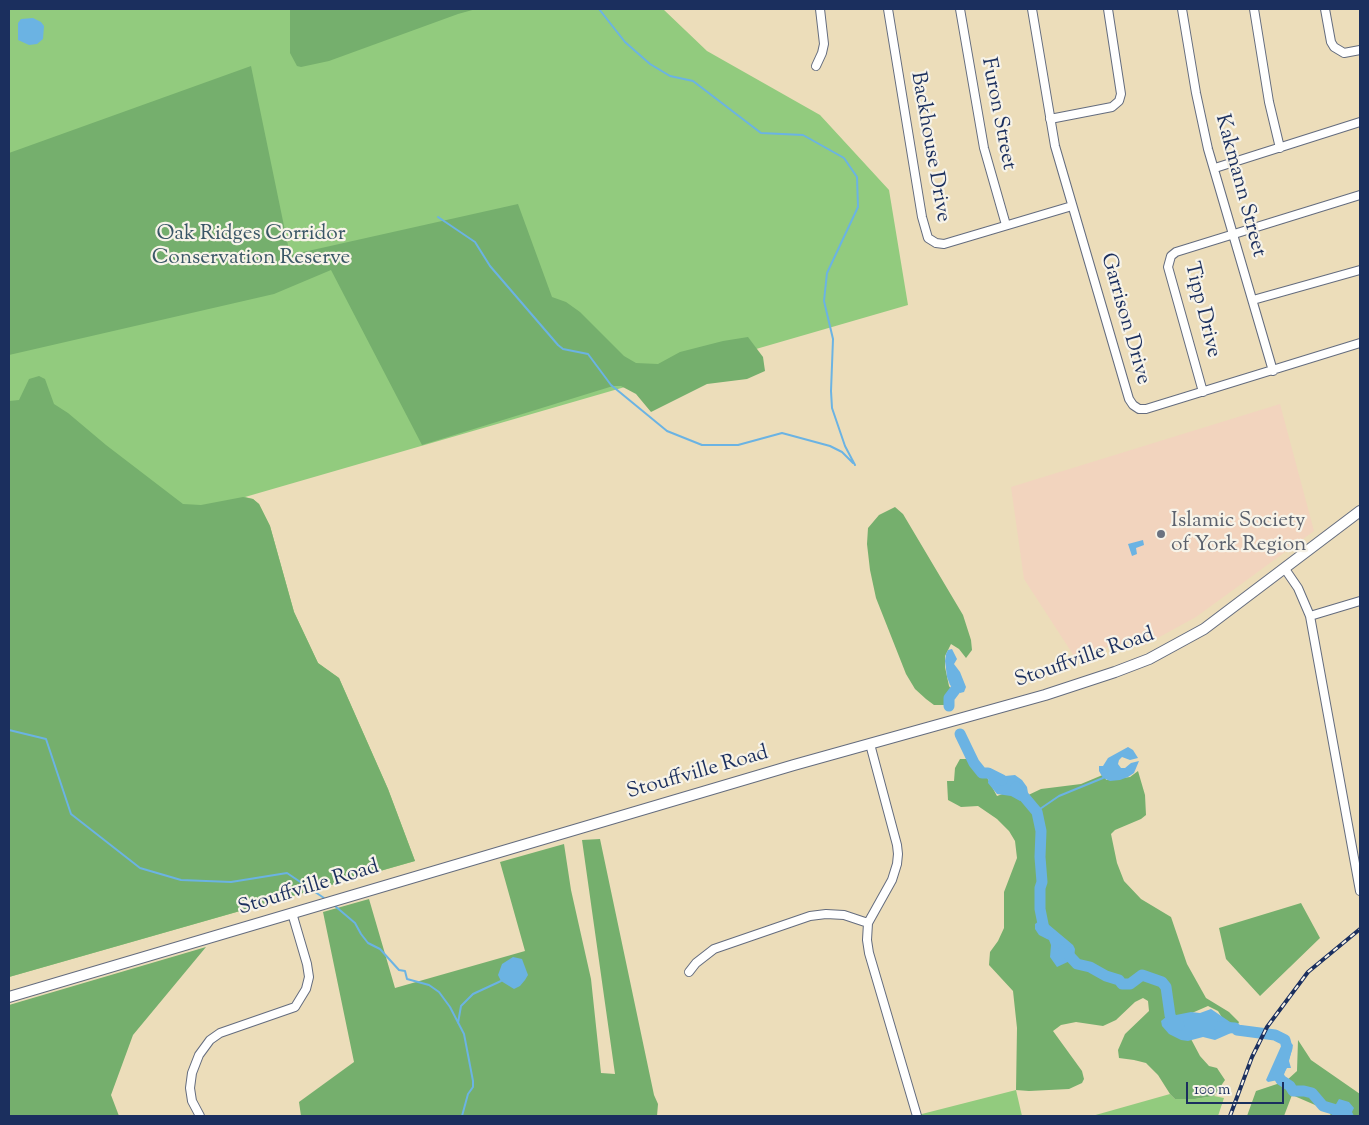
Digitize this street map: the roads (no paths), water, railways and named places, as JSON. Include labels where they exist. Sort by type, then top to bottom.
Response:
[{"type":"main road","name":"Stouffville Road","points":[[9,997],[870,744],[1070,688],[1149,659],[1204,629],[1360,511]]},
{"type":"street","points":[[816,66],[824,44],[820,9]]},
{"type":"street","name":"Backhouse Drive","points":[[888,9],[927,236],[933,242],[942,244],[1006,225]]},
{"type":"street","name":"Furon Street","points":[[960,9],[984,148],[1006,225]]},
{"type":"street","name":"Garrison Drive","points":[[1032,9],[1055,146],[1131,403],[1138,408],[1145,409],[1360,344]]},
{"type":"street","points":[[1050,119],[1112,107],[1119,101],[1121,92],[1108,9]]},
{"type":"street","name":"Kakmann Street","points":[[1182,9],[1204,131],[1273,370]]},
{"type":"street","points":[[1254,9],[1269,102],[1280,148]]},
{"type":"street","points":[[1326,9],[1330,40],[1334,48],[1344,53],[1360,50]]},
{"type":"street","points":[[1215,168],[1360,122]]},
{"type":"street","name":"Tipp Drive","points":[[1203,392],[1168,268],[1168,261],[1171,256],[1176,252],[1360,195]]},
{"type":"street","points":[[1006,225],[1072,206]]},
{"type":"street","points":[[1253,300],[1360,270]]},
{"type":"street","points":[[1285,568],[1298,588],[1310,616],[1360,891]]},
{"type":"street","points":[[1310,616],[1360,601]]},
{"type":"street","points":[[870,744],[898,854],[892,880],[868,923],[867,940],[869,953],[917,1116]]},
{"type":"street","points":[[200,1116],[192,1101],[190,1088],[192,1073],[199,1055],[210,1040],[220,1033],[286,1012],[295,1007],[306,989],[309,977],[307,964],[292,913]]},
{"type":"street","points":[[689,972],[696,963],[714,949],[810,916],[826,914],[844,915],[868,923]]},
{"type":"water","points":[[33,18],[44,26],[43,39],[37,44],[29,45],[18,40],[18,23],[21,19]]},
{"type":"water","points":[[1143,540],[1144,545],[1136,548],[1137,554],[1132,556],[1128,544]]},
{"type":"water","points":[[952,649],[957,659],[954,664],[960,672],[966,687],[964,692],[960,693],[950,685],[947,677],[946,654],[948,650]]},
{"type":"water","points":[[1128,747],[1133,750],[1138,758],[1130,760],[1122,757],[1118,764],[1121,768],[1125,768],[1131,763],[1139,761],[1134,773],[1120,780],[1110,781],[1103,778],[1099,771],[1099,766],[1103,766],[1108,758]]},
{"type":"water","points":[[994,771],[1005,776],[1015,775],[1022,780],[1027,787],[1027,798],[1020,801],[1011,796],[997,794],[988,783],[989,772]]},
{"type":"water","points":[[1042,919],[1073,945],[1075,949],[1074,959],[1057,967],[1050,957],[1051,945],[1049,940],[1039,935],[1035,929],[1035,924]]},
{"type":"water","points":[[513,957],[522,959],[528,975],[520,986],[514,989],[501,981],[498,975],[502,964]]},
{"type":"water","points":[[1211,1009],[1236,1026],[1231,1033],[1215,1040],[1203,1037],[1188,1041],[1169,1034],[1162,1026],[1161,1021],[1166,1017],[1191,1012],[1200,1013]]},
{"type":"water","points":[[1287,1039],[1293,1045],[1289,1061],[1291,1068],[1287,1068],[1280,1081],[1268,1082],[1266,1080],[1282,1044]]},
{"type":"water","points":[[1339,1099],[1349,1102],[1354,1108],[1352,1112],[1354,1116],[1333,1116],[1332,1111]]},
{"type":"waterway","points":[[599,9],[625,42],[650,64],[670,76],[693,81],[761,133],[803,135],[844,158],[857,177],[858,207],[827,273],[824,301],[833,339],[832,408],[845,446],[855,465]]},
{"type":"waterway","points":[[438,217],[475,242],[490,266],[558,345],[563,349],[588,354],[611,385],[667,431],[702,445],[738,445],[782,433],[830,446],[842,452],[853,463]]},
{"type":"waterway","points":[[949,706],[949,698],[955,690]]},
{"type":"waterway","points":[[9,730],[46,739],[71,814],[140,868],[181,880],[231,882],[287,873],[324,898]]},
{"type":"waterway","points":[[960,734],[974,763],[982,773],[988,773],[1002,780]]},
{"type":"waterway","points":[[1037,811],[1059,796],[1103,778]]},
{"type":"waterway","points":[[1016,787],[1037,812],[1041,831],[1040,857],[1042,882],[1040,888],[1040,909],[1044,929],[1048,933]]},
{"type":"waterway","points":[[335,906],[355,923],[368,943],[380,949],[399,970],[405,971],[407,979],[429,985],[439,992],[450,1007],[464,1034],[473,1081],[473,1087],[468,1094],[462,1116]]},
{"type":"waterway","points":[[1064,950],[1077,964],[1090,967],[1106,976],[1119,980],[1122,984],[1130,984],[1142,975],[1162,982],[1166,987],[1170,1015],[1174,1025],[1179,1025]]},
{"type":"waterway","points":[[458,1023],[461,1006],[473,994],[501,981]]},
{"type":"waterway","points":[[1220,1027],[1275,1035],[1285,1040],[1287,1048],[1278,1075],[1281,1080],[1290,1086],[1293,1091],[1312,1093],[1323,1106],[1347,1116]]},
{"type":"railway","points":[[1230,1116],[1252,1057],[1267,1027],[1308,972],[1360,929]]},
{"type":"place","name":"Islamic Society of York Region","points":[[1161,534]]},
{"type":"park label","name":"Oak Ridges Corridor Conservation Reserve","points":[[251,247]]}]
